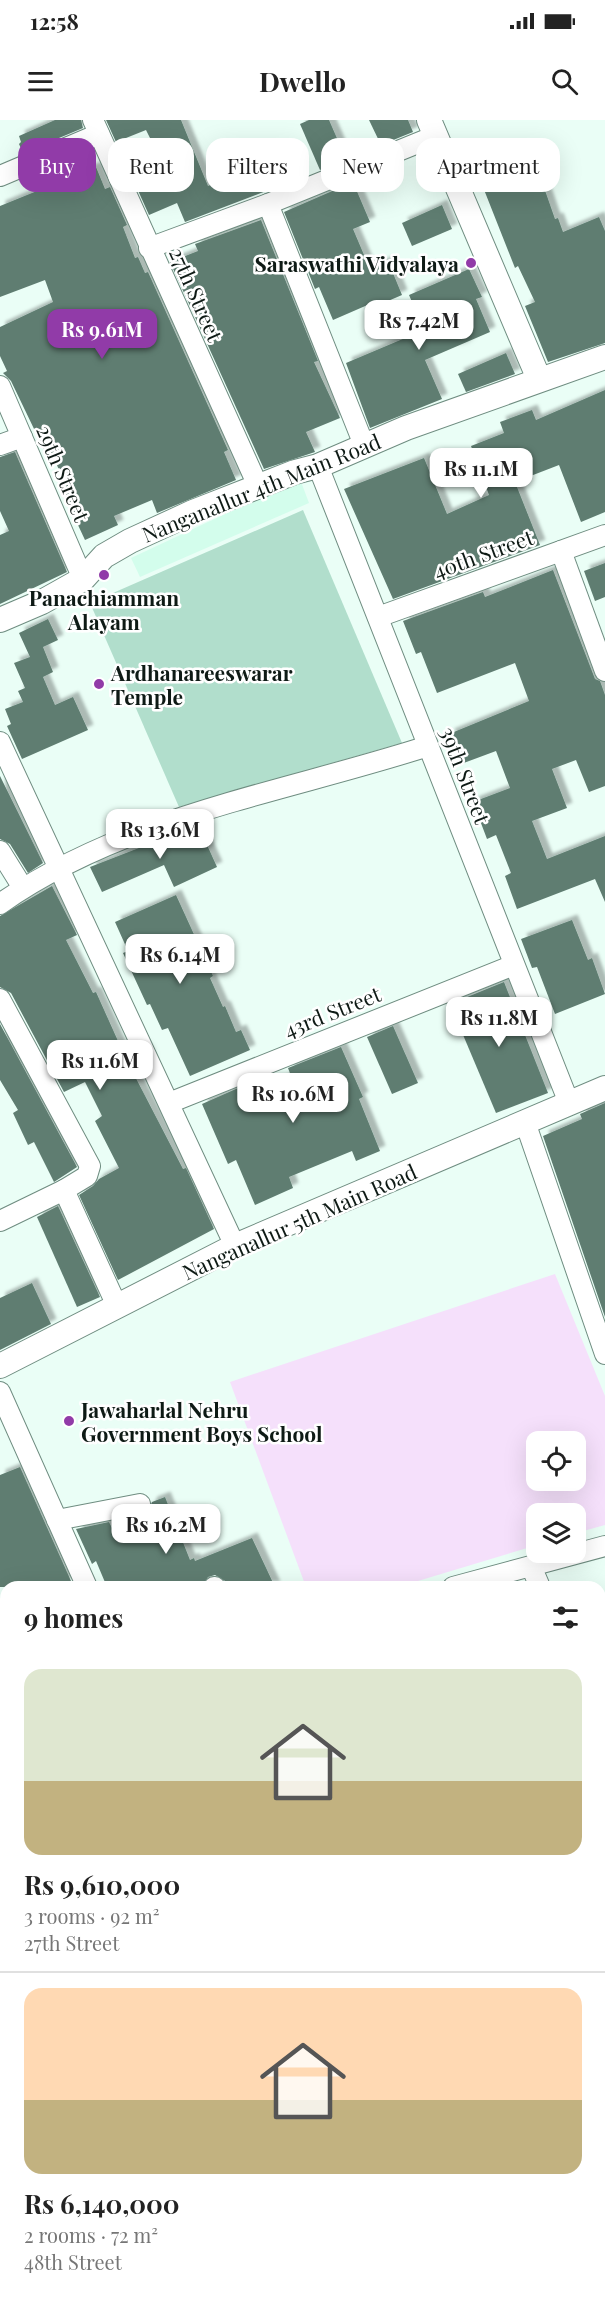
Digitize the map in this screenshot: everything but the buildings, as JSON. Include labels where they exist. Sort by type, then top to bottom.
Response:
[{"type":"street","points":[[0,176],[96,127]]},
{"type":"street","name":"27th Street","points":[[96,127],[258,486]]},
{"type":"street","points":[[150,248],[268,204],[432,128],[539,379]]},
{"type":"street","points":[[268,204],[364,445]]},
{"type":"street","name":"Nanganallur 4th Main Road","points":[[0,620],[42,602],[84,579],[104,556],[130,541],[258,486],[318,466],[364,445],[539,379],[605,357]]},
{"type":"street","name":"29th Street","points":[[0,386],[84,579]]},
{"type":"street","points":[[0,446],[22,437]]},
{"type":"street","name":"39th Street","points":[[318,466],[569,1103]]},
{"type":"street","name":"40th Street","points":[[378,617],[605,535]]},
{"type":"street","points":[[561,551],[605,671]]},
{"type":"street","points":[[0,742],[235,1246]]},
{"type":"street","points":[[0,904],[59,868],[178,820],[428,746]]},
{"type":"street","points":[[0,851],[23,888]]},
{"type":"street","name":"43rd Street","points":[[168,1103],[514,965]]},
{"type":"street","points":[[0,999],[90,1166],[87,1176],[64,1190],[0,1221]]},
{"type":"street","name":"Nanganallur 5th Main Road","points":[[0,1366],[235,1246],[605,1088]]},
{"type":"street","points":[[525,1122],[605,1354]]},
{"type":"street","points":[[64,1190],[117,1306]]},
{"type":"street","points":[[0,1392],[84,1581]]},
{"type":"street","points":[[57,1520],[140,1503]]},
{"type":"street","points":[[475,1581],[605,1546]]},
{"type":"street","points":[[531,1566],[537,1581]]},
{"type":"shaded area","points":[[300,479],[309,503],[140,577],[131,558]]},
{"type":"shaded area","points":[[303,510],[402,743],[179,807],[90,603]]},
{"type":"shaded area","points":[[555,1274],[605,1396],[605,1525],[586,1530],[586,1503],[526,1503],[526,1548],[418,1581],[304,1581],[230,1382]]},
{"type":"place","name":"Saraswathi Vidyalaya","points":[[471,263]]},
{"type":"place","name":"Panachiamman Alayam","points":[[104,575]]},
{"type":"place","name":"Ardhanareeswarar Temple","points":[[99,684]]},
{"type":"place","name":"Jawaharlal Nehru Government Boys School","points":[[69,1421]]}]
